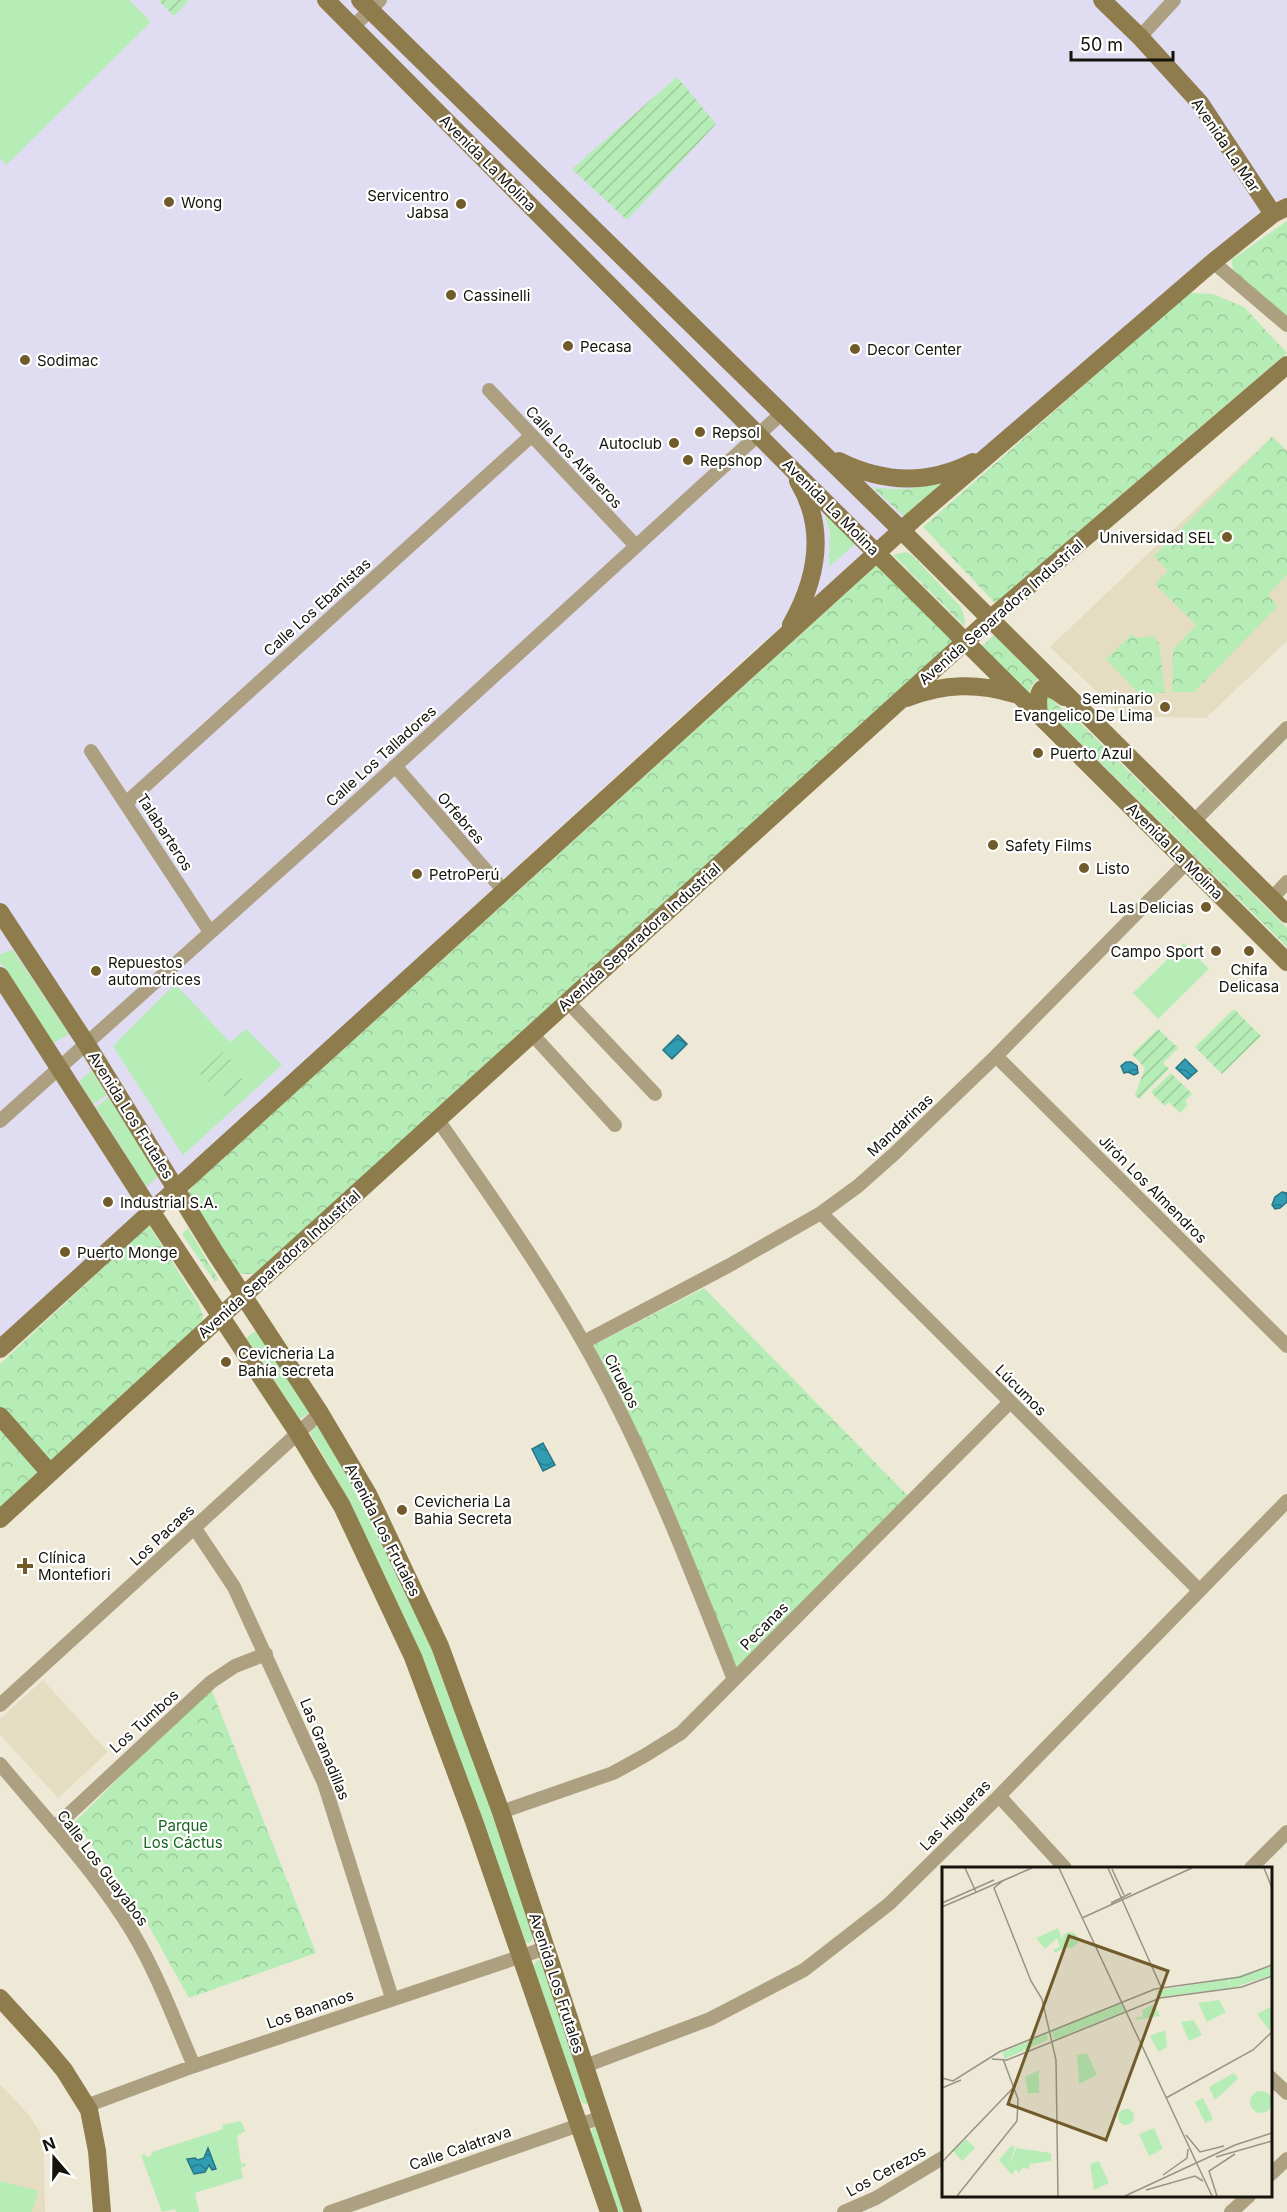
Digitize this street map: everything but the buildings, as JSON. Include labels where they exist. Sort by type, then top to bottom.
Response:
[{"type":"main road","name":"Avenida La Molina","points":[[326,0],[1287,962]]},
{"type":"main road","name":"Avenida La Mar","points":[[1102,0],[1140,37],[1200,103],[1280,210]]},
{"type":"main road","name":"Avenida La Molina","points":[[370,3],[476,115],[901,530],[1287,914]]},
{"type":"main road","points":[[458,132],[476,115]]},
{"type":"main road","points":[[0,1349],[771,651],[901,530],[1213,262],[1280,210]]},
{"type":"main road","points":[[616,291],[637,271]]},
{"type":"main road","name":"Avenida Separadora Industrial","points":[[0,1519],[965,641],[1287,365]]},
{"type":"main road","points":[[815,446],[858,470],[880,477],[902,480],[947,473],[995,450]]},
{"type":"main road","points":[[771,651],[790,626],[804,601],[813,571],[816,546],[813,518],[804,491],[790,467]]},
{"type":"main road","points":[[900,701],[946,686],[979,686],[1018,694]]},
{"type":"main road","points":[[1039,715],[1037,696],[1039,691],[1046,687],[1057,692],[1084,713]]},
{"type":"main road","name":"Avenida Los Frutales","points":[[0,912],[86,1043],[243,1296],[320,1413],[368,1494],[440,1646],[501,1812],[633,2212]]},
{"type":"main road","name":"Avenida Los Frutales","points":[[0,976],[150,1211],[298,1433],[342,1506],[413,1658],[521,1955],[609,2212]]},
{"type":"main road","points":[[0,1416],[50,1473]]},
{"type":"main road","points":[[0,1998],[63,2070],[86,2106],[97,2151],[102,2212]]},
{"type":"street","points":[[1140,37],[1174,0]]},
{"type":"street","points":[[353,27],[370,3]]},
{"type":"street","points":[[1213,262],[1287,325]]},
{"type":"street","name":"Calle Los Alfareros","points":[[489,390],[636,546]]},
{"type":"street","name":"Calle Los Talladores","points":[[0,1121],[782,413]]},
{"type":"street","name":"Calle Los Ebanistas","points":[[126,803],[531,436]]},
{"type":"street","points":[[1193,822],[1287,728]]},
{"type":"street","name":"Talabarteros","points":[[91,751],[210,932]]},
{"type":"street","name":"Orfebres","points":[[394,766],[504,891]]},
{"type":"street","name":"Mandarinas","points":[[584,1342],[728,1266],[821,1213],[858,1186],[996,1056],[1187,862]]},
{"type":"street","points":[[1272,898],[1287,882]]},
{"type":"street","points":[[568,1002],[655,1094]]},
{"type":"street","points":[[532,1034],[615,1125]]},
{"type":"street","name":"Jirón Los Almendros","points":[[996,1056],[1287,1346]]},
{"type":"street","name":"Ciruelos","points":[[438,1120],[525,1247],[584,1342],[650,1475],[734,1680]]},
{"type":"street","name":"Lúcumos","points":[[821,1213],[1199,1590]]},
{"type":"street","name":"Pecanas","points":[[501,1812],[613,1773],[681,1732],[1010,1402]]},
{"type":"street","name":"Los Pacaes","points":[[0,1706],[320,1413]]},
{"type":"street","name":"Las Higueras","points":[[585,2066],[710,2019],[804,1970],[889,1904],[999,1796],[1287,1502]]},
{"type":"street","name":"Las Granadillas","points":[[194,1527],[234,1587],[324,1783],[392,1998]]},
{"type":"street","name":"Los Tumbos","points":[[54,1828],[211,1682],[235,1666],[266,1654]]},
{"type":"street","name":"Calle Los Guayabos","points":[[0,1764],[54,1828],[133,1933],[153,1972],[194,2066]]},
{"type":"street","points":[[999,1796],[1063,1867]]},
{"type":"street","points":[[1253,1867],[1287,1833]]},
{"type":"street","name":"Los Bananos","points":[[86,2106],[194,2066],[546,1948]]},
{"type":"street","points":[[1272,2079],[1287,2093]]},
{"type":"street","name":"Calle Calatrava","points":[[330,2212],[602,2117]]},
{"type":"street","name":"Los Cerezos","points":[[844,2212],[876,2198],[942,2158]]},
{"type":"street","points":[[1272,2173],[1287,2159]]},
{"type":"street","points":[[371,2197],[375,2212]]},
{"type":"street","points":[[1231,2212],[1248,2197]]},
{"type":"street","points":[[876,2198],[880,2212]]},
{"type":"shaded area","points":[[0,0],[1287,0],[1287,201],[1074,373],[751,653],[0,1339]]},
{"type":"shaded area","name":"Universidad SEL","points":[[1272,436],[1287,450],[1287,641],[1206,718],[1122,716],[1050,647]]},
{"type":"shaded area","points":[[43,1680],[108,1752],[58,1798],[0,1735],[0,1719]]},
{"type":"shaded area","points":[[0,2084],[29,2115],[40,2132],[44,2155],[45,2212],[0,2212]]},
{"type":"green space","points":[[0,0],[129,0],[151,22],[6,165],[0,158]]},
{"type":"green space","points":[[158,0],[189,0],[174,16]]},
{"type":"green space","points":[[677,77],[716,124],[627,220],[572,169]]},
{"type":"green space","points":[[1287,221],[1287,322],[1235,276],[1231,260]]},
{"type":"green space","points":[[1189,293],[1213,294],[1244,307],[1287,353],[995,603],[923,527]]},
{"type":"green space","points":[[1272,437],[1287,451],[1287,575],[1268,595],[1278,606],[1194,692],[1172,692],[1173,650],[1196,625],[1155,584],[1168,571],[1154,556]]},
{"type":"green space","points":[[959,474],[907,519],[872,487],[917,488]]},
{"type":"green space","points":[[823,507],[856,543],[829,567],[830,533]]},
{"type":"green space","points":[[906,552],[912,555],[961,607],[965,620],[964,626],[893,555]]},
{"type":"green space","points":[[877,565],[956,642],[255,1274],[239,1274],[191,1198],[189,1192],[193,1186]]},
{"type":"green space","points":[[1132,634],[1136,638],[1153,636],[1159,643],[1165,693],[1138,693],[1106,659]]},
{"type":"green space","points":[[994,635],[1038,679],[1032,685],[1029,695],[982,646]]},
{"type":"green space","points":[[1049,696],[1068,716],[1072,715],[1287,928],[1287,947],[1047,710],[1045,697]]},
{"type":"green space","points":[[1184,943],[1209,969],[1158,1019],[1133,993]]},
{"type":"green space","points":[[13,950],[69,1034],[53,1043],[0,962],[0,954]]},
{"type":"green space","points":[[175,984],[230,1042],[246,1029],[282,1065],[183,1155],[113,1046]]},
{"type":"green space","points":[[1234,1009],[1261,1036],[1222,1074],[1195,1047]]},
{"type":"green space","points":[[1158,1029],[1178,1048],[1163,1063],[1169,1069],[1139,1099],[1135,1095],[1145,1068],[1132,1054]]},
{"type":"green space","points":[[223,1052],[231,1060],[208,1082],[200,1074]]},
{"type":"green space","points":[[92,1070],[107,1095],[93,1104],[79,1081]]},
{"type":"green space","points":[[1171,1073],[1192,1094],[1185,1101],[1188,1105],[1180,1113],[1169,1102],[1165,1106],[1151,1092]]},
{"type":"green space","points":[[239,1076],[247,1084],[228,1101],[221,1094]]},
{"type":"green space","points":[[109,1097],[160,1175],[146,1187],[96,1107]]},
{"type":"green space","points":[[149,1225],[198,1303],[203,1315],[202,1323],[0,1511],[0,1364]]},
{"type":"green space","points":[[188,1228],[218,1279],[215,1282],[182,1234]]},
{"type":"green space","points":[[704,1288],[910,1498],[736,1672],[590,1347]]},
{"type":"green space","points":[[258,1329],[310,1412],[300,1419],[246,1338]]},
{"type":"green space","points":[[314,1427],[319,1427],[361,1497],[434,1653],[494,1816],[534,1936],[530,1943],[523,1942],[350,1503],[310,1433]]},
{"type":"green space","name":"Parque Los Cáctus","points":[[210,1686],[316,1953],[189,1998],[146,1921],[75,1822]]},
{"type":"green space","points":[[538,1960],[543,1960],[591,2102],[585,2104],[582,2102],[569,2072],[532,1966]]},
{"type":"green space","points":[[241,2121],[245,2131],[237,2136],[241,2164],[245,2163],[246,2166],[241,2168],[243,2178],[195,2193],[199,2212],[176,2212],[175,2209],[162,2212],[141,2155],[151,2156],[152,2152],[223,2129],[222,2125]]},
{"type":"green space","points":[[595,2126],[602,2126],[630,2212],[617,2212],[590,2132]]},
{"type":"green space","points":[[0,2181],[38,2191],[32,2212],[0,2212]]},
{"type":"water","points":[[678,1035],[687,1044],[672,1059],[663,1050]]},
{"type":"water","points":[[1185,1059],[1197,1071],[1188,1079],[1176,1068]]},
{"type":"water","points":[[1126,1062],[1137,1066],[1138,1073],[1134,1075],[1124,1073],[1121,1066]]},
{"type":"water","points":[[1282,1192],[1287,1193],[1287,1202],[1275,1209],[1272,1205],[1275,1197]]},
{"type":"water","points":[[543,1443],[555,1465],[543,1471],[532,1449]]},
{"type":"water","points":[[208,2148],[216,2169],[212,2170],[209,2165],[205,2172],[194,2174],[187,2159],[204,2158]]},
{"type":"place","name":"Wong","points":[[169,202]]},
{"type":"place","name":"Servicentro Jabsa","points":[[461,204]]},
{"type":"place","name":"Cassinelli","points":[[451,295]]},
{"type":"place","name":"Pecasa","points":[[568,346]]},
{"type":"place","name":"Decor Center","points":[[855,349]]},
{"type":"place","name":"Sodimac","points":[[25,360]]},
{"type":"place","name":"Repsol","points":[[700,432]]},
{"type":"place","name":"Autoclub","points":[[674,443]]},
{"type":"place","name":"Repshop","points":[[688,460]]},
{"type":"place","name":"Universidad SEL","points":[[1227,537]]},
{"type":"place","name":"Seminario Evangelico De Lima","points":[[1165,707]]},
{"type":"place","name":"Puerto Azul","points":[[1038,753]]},
{"type":"place","name":"Safety Films","points":[[993,845]]},
{"type":"place","name":"Listo","points":[[1084,868]]},
{"type":"place","name":"PetroPerú","points":[[417,874]]},
{"type":"place","name":"Las Delicias","points":[[1206,907]]},
{"type":"place","name":"Campo Sport","points":[[1216,951]]},
{"type":"place","name":"Chifa Delicasa","points":[[1249,951]]},
{"type":"place","name":"Repuestos automotrices","points":[[96,971]]},
{"type":"place","name":"Industrial S.A.","points":[[108,1202]]},
{"type":"place","name":"Puerto Monge","points":[[65,1252]]},
{"type":"place","name":"Cevicheria La Bahía secreta","points":[[226,1362]]},
{"type":"place","name":"Cevicheria La Bahia Secreta","points":[[402,1510]]},
{"type":"place","name":"Clínica Montefiori","points":[[25,1566]]}]
